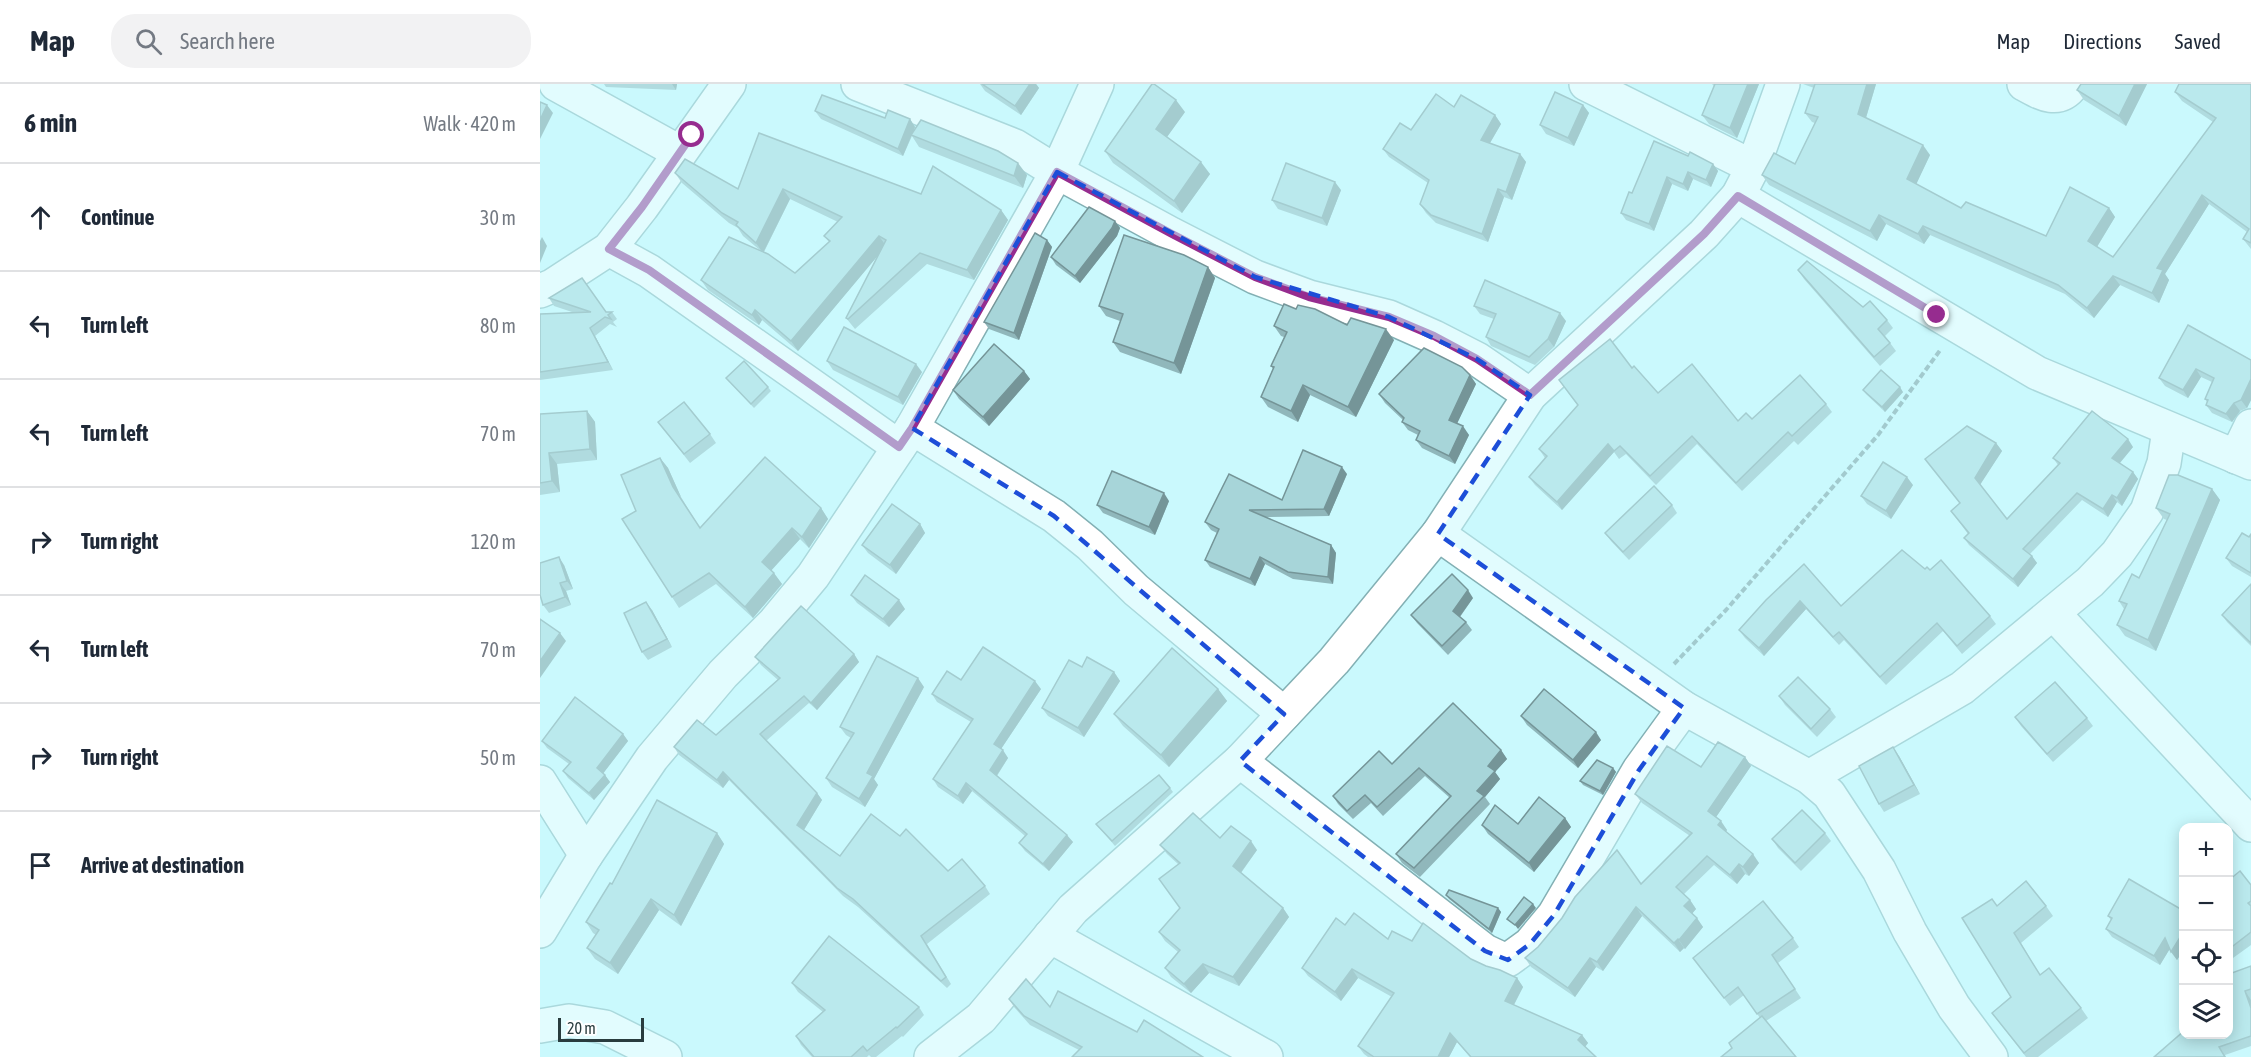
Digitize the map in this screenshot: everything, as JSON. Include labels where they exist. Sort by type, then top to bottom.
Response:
[{"type":"street","points":[[556,84],[679,152]]},
{"type":"street","points":[[540,291],[552,286],[609,249],[642,207],[729,84]]},
{"type":"street","points":[[858,84],[1015,146],[1057,172],[1255,277],[1309,297],[1389,317],[1434,336],[1477,359],[1530,395]]},
{"type":"street","points":[[540,931],[586,855],[652,758],[723,674],[774,623],[813,576],[906,438],[1057,172],[1097,84]]},
{"type":"street","points":[[1586,84],[1753,167]]},
{"type":"street","points":[[931,1057],[981,1018],[1073,909],[1240,760],[1334,661],[1438,534],[1530,395],[1704,234],[1738,196],[1753,167],[1783,84]]},
{"type":"street","points":[[2024,84],[2056,96],[2062,95],[2073,84]]},
{"type":"street","points":[[1738,196],[2037,373],[2243,460],[2251,426]]},
{"type":"street","points":[[609,249],[649,270],[906,438],[1054,516],[1090,545],[1136,590],[1284,714]]},
{"type":"street","points":[[1809,777],[1962,688],[2090,582],[2117,554],[2147,511],[2164,463],[2169,430]]},
{"type":"street","points":[[1438,534],[1684,708],[1809,777],[1829,794],[1879,870],[1910,932],[1954,1007],[1991,1057]]},
{"type":"street","points":[[2053,613],[2251,825]]},
{"type":"street","points":[[1240,760],[1477,944],[1500,958],[1508,960],[1530,944],[1554,915],[1639,770],[1684,708]]},
{"type":"street","points":[[540,782],[586,855]]},
{"type":"street","points":[[1050,936],[1266,1057]]},
{"type":"street","points":[[540,1026],[569,1021],[605,1027],[665,1057]]},
{"type":"path","points":[[1654,685],[1726,610],[1878,435],[1957,327]]},
{"type":"highlighted area","points":[[1057,172],[1255,277],[1389,317],[1477,359],[1530,395],[1438,534],[1684,708],[1639,770],[1554,915],[1530,944],[1508,960],[1485,951],[1240,761],[1284,714],[1054,516],[912,428]]},
{"type":"building","points":[[982,84],[1030,84],[1015,106]]},
{"type":"building","points":[[1152,84],[1176,100],[1156,129],[1201,162],[1174,201],[1105,151]]},
{"type":"building","points":[[1715,84],[1748,84],[1730,128],[1702,115]]},
{"type":"building","points":[[1815,84],[1867,84],[1858,114],[1923,145],[1907,179],[1961,208],[1966,202],[2046,236],[2070,187],[2109,208],[2088,241],[2113,257],[2216,118],[2175,92],[2179,84],[2251,84],[2251,243],[2243,239],[2249,229],[2202,195],[2157,268],[2163,270],[2152,293],[2113,276],[2087,308],[2058,285],[1923,226],[1918,234],[1879,215],[1870,231],[1762,175],[1774,153],[1795,164],[1818,117],[1805,113]]},
{"type":"building","points":[[2081,84],[2135,84],[2119,116],[2077,90]]},
{"type":"building","points":[[1555,92],[1583,105],[1568,138],[1540,125]]},
{"type":"building","points":[[1436,94],[1454,107],[1461,95],[1495,115],[1481,140],[1520,154],[1506,192],[1498,189],[1482,234],[1431,215],[1420,204],[1429,180],[1383,149],[1400,123],[1411,130]]},
{"type":"building","points":[[822,95],[885,118],[888,110],[910,119],[898,149],[815,111]]},
{"type":"building","points":[[540,102],[547,105],[540,120]]},
{"type":"building","points":[[921,120],[998,151],[1018,163],[1014,176],[911,135]]},
{"type":"building","points":[[759,133],[921,194],[933,166],[1001,210],[967,270],[920,253],[848,319],[846,318],[886,240],[879,236],[791,341],[755,310],[752,315],[701,280],[729,237],[768,254],[795,273],[830,241],[824,236],[842,217],[783,189],[756,243],[736,225],[738,222],[722,213],[675,173],[685,159],[738,189]]},
{"type":"building","points":[[1654,141],[1688,156],[1690,152],[1713,164],[1706,180],[1688,172],[1683,184],[1667,177],[1649,224],[1621,213]]},
{"type":"building","points":[[1286,163],[1335,182],[1322,218],[1272,200]]},
{"type":"building","points":[[1089,207],[1115,221],[1075,276],[1051,257]]},
{"type":"building","points":[[1035,233],[1047,240],[1014,333],[984,322]]},
{"type":"building","points":[[1124,235],[1184,255],[1208,267],[1174,363],[1113,342],[1123,314],[1099,306]]},
{"type":"building","points":[[1807,261],[1863,307],[1870,301],[1887,320],[1878,329],[1890,343],[1874,357],[1798,270]]},
{"type":"building","points":[[582,278],[606,312],[612,312],[608,315],[611,319],[605,317],[590,328],[608,362],[540,372],[540,314],[591,312],[549,298]]},
{"type":"building","points":[[1485,280],[1560,313],[1548,339],[1529,357],[1486,337],[1496,314],[1474,306]]},
{"type":"building","points":[[1284,304],[1296,309],[1298,305],[1315,309],[1347,325],[1351,318],[1386,329],[1348,407],[1303,385],[1291,411],[1261,397],[1274,367],[1271,366],[1287,332],[1274,326]]},
{"type":"building","points":[[2188,325],[2251,360],[2251,379],[2241,400],[2234,403],[2226,414],[2206,405],[2208,400],[2205,399],[2214,378],[2196,369],[2183,390],[2159,378]]},
{"type":"building","points":[[844,327],[916,364],[898,397],[827,361]]},
{"type":"building","points":[[1610,339],[1632,368],[1634,366],[1658,393],[1692,364],[1738,421],[1746,413],[1752,419],[1800,375],[1826,404],[1792,436],[1788,432],[1736,483],[1692,436],[1650,476],[1620,446],[1614,451],[1608,444],[1557,502],[1529,477],[1547,456],[1539,449],[1578,405],[1559,380]]},
{"type":"building","points":[[994,344],[1024,371],[983,417],[953,390]]},
{"type":"building","points":[[1424,348],[1462,367],[1470,375],[1449,420],[1463,426],[1449,456],[1416,440],[1420,431],[1402,422],[1404,418],[1379,394]]},
{"type":"building","points":[[744,361],[768,387],[751,404],[726,378]]},
{"type":"building","points":[[1881,370],[1900,387],[1882,407],[1863,390]]},
{"type":"building","points":[[684,402],[710,434],[684,454],[658,422]]},
{"type":"building","points":[[587,411],[590,449],[549,453],[552,481],[540,483],[540,414]]},
{"type":"building","points":[[2092,411],[2128,439],[2112,458],[2133,472],[2117,498],[2112,495],[2103,509],[2077,493],[2023,549],[2032,556],[2013,579],[1964,538],[1969,533],[1951,511],[1960,503],[1925,459],[1967,426],[1996,443],[1975,478],[2007,519],[2060,463],[2053,458]]},
{"type":"building","points":[[1303,450],[1342,467],[1324,509],[1249,510],[1331,545],[1328,577],[1288,572],[1260,557],[1250,579],[1205,560],[1219,529],[1205,522],[1229,474],[1282,500]]},
{"type":"building","points":[[765,457],[821,508],[802,537],[792,528],[762,562],[774,573],[745,607],[709,573],[672,597],[622,519],[636,511],[621,475],[660,458],[673,487],[700,528]]},
{"type":"building","points":[[1883,462],[1907,477],[1886,511],[1861,496]]},
{"type":"building","points":[[1112,471],[1164,493],[1149,527],[1097,505]]},
{"type":"building","points":[[2169,475],[2178,475],[2212,489],[2148,640],[2117,625],[2127,604],[2119,601],[2132,574],[2139,578],[2170,514],[2156,508]]},
{"type":"building","points":[[1654,486],[1672,505],[1623,552],[1605,533]]},
{"type":"building","points":[[892,504],[920,524],[890,565],[862,545]]},
{"type":"building","points":[[2242,533],[2249,537],[2251,534],[2251,573],[2226,558]]},
{"type":"building","points":[[1902,550],[1925,569],[1927,567],[1930,570],[1941,560],[1990,616],[1957,646],[1937,623],[1880,677],[1839,632],[1833,637],[1800,601],[1759,648],[1739,630],[1766,600],[1804,564],[1841,606]]},
{"type":"building","points":[[559,557],[567,581],[560,583],[565,597],[543,605],[540,595],[540,563]]},
{"type":"building","points":[[1452,574],[1468,590],[1453,611],[1466,622],[1442,646],[1411,615]]},
{"type":"building","points":[[865,575],[899,600],[883,619],[851,595]]},
{"type":"building","points":[[2251,584],[2251,643],[2222,615]]},
{"type":"building","points":[[646,602],[667,639],[642,652],[624,613]]},
{"type":"building","points":[[801,606],[854,654],[811,703],[804,696],[760,734],[817,793],[797,825],[840,856],[871,814],[900,836],[906,829],[948,871],[962,859],[985,886],[921,936],[946,977],[941,981],[853,899],[837,888],[723,772],[717,780],[674,747],[697,720],[716,735],[780,678],[755,657]]},
{"type":"building","points":[[540,619],[560,633],[540,661]]},
{"type":"building","points":[[983,647],[1035,681],[994,744],[1003,750],[990,770],[1067,835],[1043,864],[1019,843],[1027,834],[966,783],[958,796],[933,779],[973,719],[932,694],[947,671],[961,680]]},
{"type":"building","points":[[1172,648],[1218,689],[1161,755],[1114,714]]},
{"type":"building","points":[[877,656],[918,678],[867,773],[873,776],[859,799],[826,778],[854,733],[840,727]]},
{"type":"building","points":[[1087,657],[1114,672],[1078,728],[1042,708],[1069,660],[1082,667]]},
{"type":"building","points":[[1798,677],[1830,709],[1811,729],[1779,696]]},
{"type":"building","points":[[2055,682],[2087,718],[2047,754],[2015,717]]},
{"type":"building","points":[[1544,689],[1596,732],[1573,760],[1521,716]]},
{"type":"building","points":[[575,697],[623,734],[597,768],[605,775],[589,793],[563,771],[571,762],[542,741]]},
{"type":"building","points":[[1453,703],[1501,750],[1488,766],[1495,771],[1477,791],[1484,796],[1414,868],[1396,854],[1451,796],[1419,768],[1377,807],[1365,795],[1347,811],[1333,796],[1379,751],[1392,764]]},
{"type":"building","points":[[1718,742],[1745,757],[1708,811],[1721,821],[1718,825],[1753,854],[1743,867],[1739,864],[1730,875],[1707,856],[1676,887],[1690,900],[1684,906],[1697,918],[1679,940],[1674,943],[1636,907],[1597,962],[1590,958],[1568,988],[1525,958],[1538,947],[1562,918],[1575,897],[1617,850],[1641,884],[1692,833],[1635,794],[1667,746],[1701,767]]},
{"type":"building","points":[[1893,747],[1914,785],[1879,804],[1859,766]]},
{"type":"building","points":[[1597,760],[1613,768],[1600,791],[1580,781]]},
{"type":"building","points":[[1159,775],[1170,788],[1112,841],[1096,824]]},
{"type":"building","points":[[1539,797],[1565,818],[1529,863],[1482,825],[1495,805],[1518,824]]},
{"type":"building","points":[[657,800],[717,833],[674,915],[651,899],[610,963],[587,948],[599,930],[586,922],[610,883],[612,884]]},
{"type":"building","points":[[1802,810],[1825,833],[1795,863],[1772,839]]},
{"type":"building","points":[[1193,813],[1220,838],[1231,826],[1251,841],[1233,866],[1283,908],[1233,977],[1203,964],[1184,984],[1165,968],[1180,950],[1159,932],[1180,908],[1159,879],[1180,863],[1160,845]]},
{"type":"building","points":[[2240,871],[2251,885],[2251,901],[2248,903],[2251,906],[2251,932],[2233,946],[2233,877]]},
{"type":"building","points":[[2129,879],[2179,908],[2179,939],[2171,952],[2165,938],[2154,956],[2106,929],[2112,918],[2108,916]]},
{"type":"building","points":[[2026,881],[2046,906],[2014,933],[2040,975],[2049,968],[2081,1008],[2024,1053],[1992,1013],[2011,997],[1962,918],[1992,899],[1997,906]]},
{"type":"building","points":[[1449,890],[1498,908],[1489,929],[1446,895]]},
{"type":"building","points":[[1524,897],[1533,904],[1515,925],[1507,919]]},
{"type":"building","points":[[1763,901],[1793,938],[1772,955],[1795,989],[1757,1014],[1738,987],[1724,998],[1693,958]]},
{"type":"building","points":[[1354,913],[1388,939],[1392,931],[1412,941],[1423,923],[1471,959],[1517,978],[1505,1001],[1582,1035],[1578,1040],[1596,1057],[1471,1057],[1450,1033],[1438,1057],[1374,1057],[1358,1046],[1394,993],[1352,969],[1335,992],[1302,968],[1336,918],[1345,925]]},
{"type":"building","points":[[829,936],[919,1007],[897,1028],[867,1051],[863,1046],[851,1057],[814,1057],[796,1036],[825,1010],[792,983]]},
{"type":"building","points":[[2251,966],[2251,989],[2245,991],[2251,1008],[2251,1036],[2219,1047],[2225,1057],[2154,1057],[2179,1035],[2179,1039],[2233,1039],[2233,973]]},
{"type":"building","points":[[1026,979],[1050,1007],[1058,991],[1137,1032],[1144,1020],[1203,1057],[1072,1057],[1082,1047],[1024,1016],[1009,999]]},
{"type":"building","points":[[1762,1016],[1796,1057],[1721,1057],[1732,1048],[1729,1043]]},
{"type":"route","points":[[692,135],[642,207],[609,249],[649,270],[767,356],[899,447],[912,428],[1057,172],[1255,277],[1309,297],[1389,317],[1434,336],[1477,359],[1530,395],[1704,234],[1738,196],[1937,315]]}]
